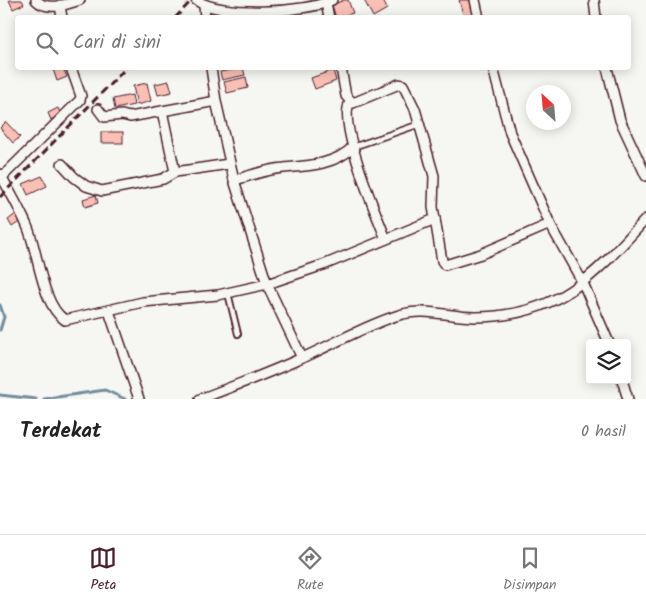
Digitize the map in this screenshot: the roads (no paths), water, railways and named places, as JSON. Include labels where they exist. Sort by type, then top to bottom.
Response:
[{"type":"street","points":[[36,0],[46,6],[80,0]]},
{"type":"street","points":[[475,0],[478,15]]},
{"type":"street","points":[[594,0],[596,15]]},
{"type":"street","points":[[200,3],[231,11],[261,12],[329,1],[330,15]]},
{"type":"street","points":[[200,3],[204,15]]},
{"type":"street","points":[[60,5],[62,15]]},
{"type":"street","points":[[71,70],[81,96],[80,100],[1,177],[29,230],[46,288],[58,316],[64,320],[143,302],[228,292],[267,284],[326,264],[435,218]]},
{"type":"street","points":[[211,70],[216,101],[234,180],[267,284],[302,358]]},
{"type":"street","points":[[341,70],[346,96],[350,102]]},
{"type":"street","points":[[494,70],[510,133],[550,224],[583,283],[607,339]]},
{"type":"street","points":[[608,70],[620,120],[646,176]]},
{"type":"street","points":[[350,102],[355,102],[403,85],[408,93],[420,124],[434,176],[433,207],[442,261],[445,265],[481,254],[550,224]]},
{"type":"street","points":[[98,109],[101,114],[107,117],[122,115],[130,118],[216,101]]},
{"type":"street","points":[[350,102],[347,106],[346,116],[353,147],[386,239]]},
{"type":"street","points":[[162,111],[174,172]]},
{"type":"street","points":[[234,180],[283,168],[328,161],[346,154],[353,147]]},
{"type":"street","points":[[62,164],[86,186],[102,191],[163,179],[174,172],[229,164]]},
{"type":"street","points":[[200,399],[302,358],[400,314],[442,312],[471,317],[492,317],[548,304],[583,283],[600,269],[646,220]]},
{"type":"street","points":[[109,311],[139,399]]},
{"type":"street","points":[[623,384],[628,399]]},
{"type":"lane","points":[[353,147],[420,124]]},
{"type":"lane","points":[[228,292],[238,334]]},
{"type":"waterway","points":[[0,305],[4,317],[0,330]]},
{"type":"waterway","points":[[44,399],[105,390],[125,399]]},
{"type":"waterway","points":[[0,395],[36,399]]},
{"type":"railway","points":[[178,15],[192,0]]},
{"type":"railway","points":[[0,197],[124,70]]}]
